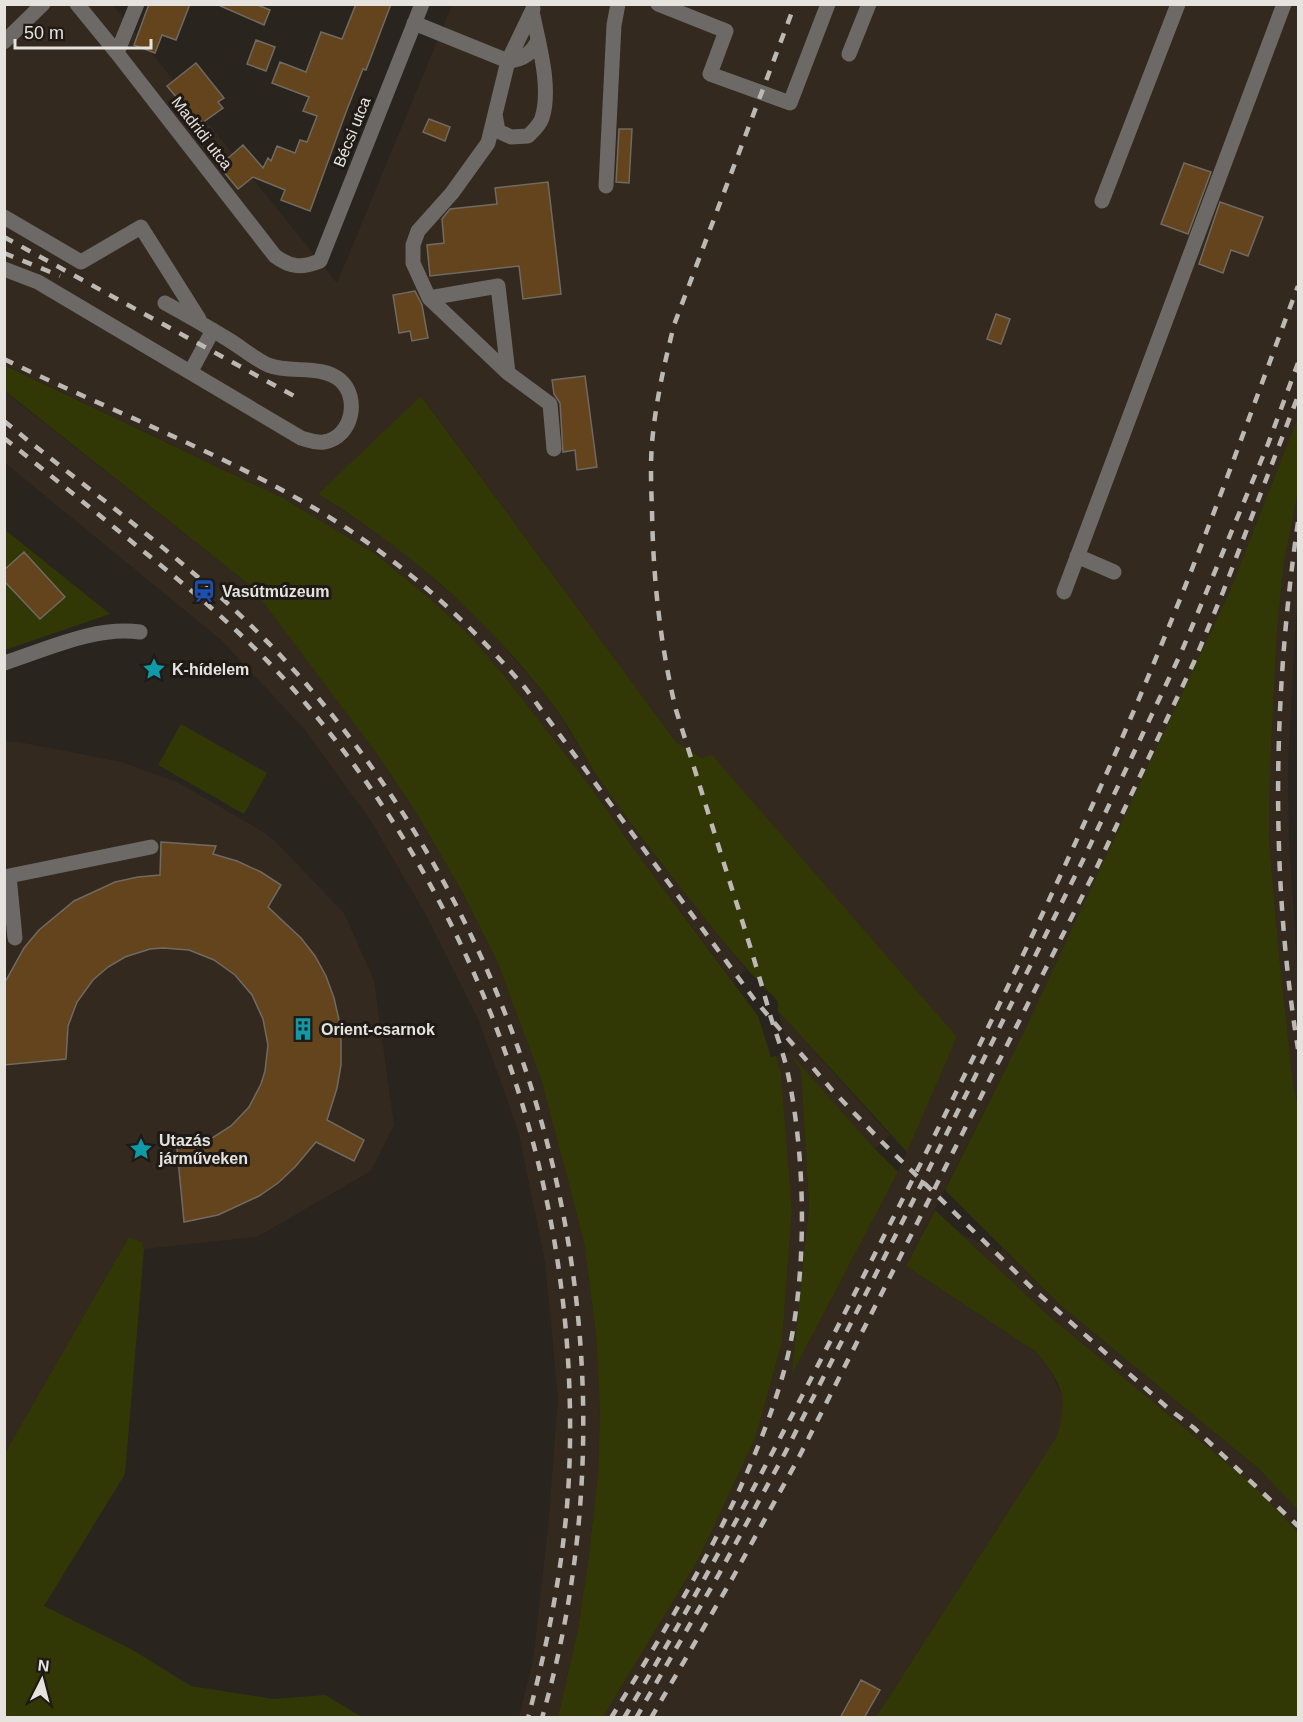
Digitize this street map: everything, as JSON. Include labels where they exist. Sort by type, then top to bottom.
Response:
[{"type":"street","points":[[4,42],[43,4]]},
{"type":"street","name":"Madridi utca","points":[[77,4],[275,256],[287,265],[308,266]]},
{"type":"street","points":[[117,53],[137,4]]},
{"type":"street","name":"Bécsi utca","points":[[308,266],[320,261],[422,4]]},
{"type":"street","points":[[606,186],[614,25],[618,4]]},
{"type":"street","points":[[658,4],[726,31],[710,74],[790,104],[828,4]]},
{"type":"street","points":[[849,54],[869,4]]},
{"type":"street","points":[[1102,201],[1178,4]]},
{"type":"street","points":[[1064,592],[1284,4]]},
{"type":"street","points":[[495,114],[498,131],[511,137],[528,136],[542,121],[546,99],[533,8]]},
{"type":"street","points":[[533,8],[508,61],[488,143],[452,193],[418,231],[413,245],[413,263],[429,297],[508,373],[550,404],[554,449]]},
{"type":"street","points":[[414,24],[508,61],[520,60],[534,49],[538,40]]},
{"type":"street","points":[[4,217],[81,262],[141,227],[207,326]]},
{"type":"street","points":[[4,269],[38,282],[301,438],[323,442],[333,438],[346,425],[351,414],[352,401],[347,388],[336,378],[323,372],[282,369],[268,364],[165,303]]},
{"type":"street","points":[[429,297],[498,286],[508,373]]},
{"type":"street","points":[[191,371],[207,326]]},
{"type":"street","points":[[1077,556],[1114,572]]},
{"type":"street","points":[[4,663],[93,634],[123,630],[140,632]]},
{"type":"street","points":[[15,938],[7,876],[151,847]]},
{"type":"shaded area","points":[[4,5],[113,5],[337,283],[452,5],[1298,5],[1298,417],[1229,593],[1102,869],[1024,1032],[906,1266],[1036,1352],[1051,1371],[1062,1396],[1064,1415],[1057,1436],[876,1717],[603,1717],[698,1560],[755,1439],[782,1343],[792,1210],[781,1074],[776,1056],[790,1052],[778,1011],[890,1135],[875,1149],[792,1056],[801,1071],[809,1206],[793,1372],[898,1172],[957,1037],[712,756],[702,758],[676,742],[422,397],[318,494],[386,539],[415,562],[481,621],[519,664],[552,703],[597,775],[646,844],[746,970],[733,981],[636,852],[590,786],[506,678],[429,598],[377,555],[283,498],[5,365]]},
{"type":"shaded area","points":[[4,391],[251,586],[377,754],[414,809],[460,888],[497,961],[541,1079],[584,1243],[596,1334],[600,1410],[598,1475],[578,1629],[558,1717],[519,1717],[533,1660],[548,1529],[558,1398],[545,1262],[518,1130],[478,1019],[426,915],[371,821],[305,730],[221,640],[5,463]]},
{"type":"shaded area","points":[[1298,492],[1298,600],[1288,770],[1289,839],[1298,980],[1298,1106],[1293,1083],[1279,955],[1269,840],[1277,631],[1284,562]]},
{"type":"shaded area","points":[[5,741],[122,762],[177,782],[262,831],[277,843],[344,913],[374,980],[394,1125],[371,1171],[257,1237],[144,1249],[142,1242],[129,1237],[5,1453]]},
{"type":"shaded area","points":[[961,1234],[1001,1252],[1003,1249],[1059,1304],[1259,1469],[1298,1510],[1298,1532],[1251,1483],[1048,1315]]},
{"type":"green space","points":[[4,365],[283,498],[377,555],[429,598],[469,635],[506,678],[590,786],[758,1016],[771,1057],[776,1056],[781,1074],[792,1210],[782,1343],[755,1439],[698,1560],[603,1717],[558,1717],[578,1629],[598,1475],[600,1410],[596,1334],[584,1243],[541,1079],[497,961],[460,888],[414,809],[377,754],[251,586],[5,391]]},
{"type":"green space","points":[[421,396],[676,742],[702,758],[712,755],[957,1037],[907,1152],[778,1011],[778,1002],[775,998],[730,950],[653,853],[596,774],[557,710],[499,641],[444,587],[414,562],[351,515],[318,494]]},
{"type":"green space","points":[[1298,417],[1298,492],[1284,562],[1277,631],[1269,840],[1279,955],[1293,1083],[1298,1106],[1298,1510],[1259,1469],[1059,1304],[945,1190],[1024,1032],[1229,593]]},
{"type":"green space","points":[[4,529],[110,614],[5,650]]},
{"type":"green space","points":[[181,724],[267,773],[244,814],[158,765]]},
{"type":"green space","points":[[790,1053],[898,1172],[792,1374],[809,1206],[801,1071]]},
{"type":"green space","points":[[935,1210],[1048,1315],[1251,1483],[1298,1532],[1298,1717],[876,1717],[1057,1436],[1061,1422],[1062,1400],[1057,1381],[1036,1352],[906,1266]]},
{"type":"green space","points":[[129,1237],[142,1242],[144,1249],[125,1474],[44,1606],[131,1649],[191,1686],[274,1699],[325,1695],[362,1717],[5,1717],[5,1453]]},
{"type":"building","points":[[149,4],[190,4],[176,40],[162,35],[155,53],[134,45]]},
{"type":"building","points":[[216,4],[255,4],[270,10],[264,25]]},
{"type":"building","points":[[356,4],[391,4],[366,70],[363,69],[346,112],[310,211],[281,200],[285,190],[253,177],[238,189],[219,166],[243,145],[263,168],[268,158],[271,161],[277,146],[295,153],[300,140],[307,142],[317,116],[303,111],[309,97],[272,83],[280,62],[306,72],[321,32],[342,39]]},
{"type":"building","points":[[256,40],[275,47],[266,71],[247,64]]},
{"type":"building","points":[[196,63],[224,98],[218,102],[223,108],[202,123],[200,120],[197,122],[167,86]]},
{"type":"building","points":[[429,119],[450,127],[445,141],[423,132]]},
{"type":"building","points":[[619,129],[632,129],[629,183],[616,182]]},
{"type":"building","points":[[1184,163],[1211,172],[1188,234],[1161,224]]},
{"type":"building","points":[[548,182],[561,294],[523,299],[519,266],[430,276],[427,245],[444,243],[442,219],[450,209],[497,204],[495,188]]},
{"type":"building","points":[[1220,202],[1263,217],[1248,256],[1231,250],[1223,273],[1199,264]]},
{"type":"building","points":[[415,291],[422,305],[428,338],[412,341],[410,331],[399,333],[393,295]]},
{"type":"building","points":[[996,314],[1010,319],[1001,344],[987,339]]},
{"type":"building","points":[[585,376],[597,467],[577,470],[575,450],[563,452],[560,403],[554,394],[552,380]]},
{"type":"building","points":[[24,552],[65,597],[40,619],[4,581],[4,570]]},
{"type":"building","name":"Orient-csarnok","points":[[161,842],[216,846],[213,854],[237,861],[261,872],[281,885],[268,907],[301,938],[315,956],[326,976],[339,1020],[341,1065],[327,1120],[364,1140],[354,1161],[316,1142],[295,1167],[259,1196],[218,1215],[184,1222],[177,1149],[209,1140],[231,1126],[249,1107],[265,1071],[268,1045],[263,1019],[252,995],[235,975],[214,960],[189,950],[150,949],[125,957],[108,967],[93,980],[77,1002],[68,1026],[66,1059],[4,1065],[4,984],[24,948],[39,930],[74,901],[115,882],[160,875]]},
{"type":"building","points":[[861,1680],[880,1690],[864,1718],[840,1718]]},
{"type":"railway","points":[[611,1718],[685,1595],[749,1467],[782,1378],[797,1306],[802,1227],[801,1187],[799,1147],[788,1074],[670,685],[656,586],[651,472],[657,406],[674,325],[795,4]]},
{"type":"railway","points":[[4,237],[294,396]]},
{"type":"railway","points":[[4,253],[60,276]]},
{"type":"railway","points":[[624,1718],[693,1599],[791,1417],[924,1158],[1036,927],[1107,771],[1174,614],[1298,286]]},
{"type":"railway","points":[[4,359],[190,444],[300,500],[363,539],[449,608],[526,689],[754,999],[832,1090],[1033,1289],[1169,1409],[1194,1428],[1298,1526]]},
{"type":"railway","points":[[636,1718],[785,1453],[1083,860],[1181,653],[1268,444],[1298,363]]},
{"type":"railway","points":[[651,1718],[732,1579],[798,1459],[1097,867],[1194,662],[1298,396]]},
{"type":"railway","points":[[4,421],[182,563],[281,656],[372,767],[447,889],[507,1018],[550,1154],[576,1293],[583,1435],[572,1577],[542,1718]]},
{"type":"railway","points":[[4,438],[195,594],[233,627],[286,681],[354,765],[413,855],[464,951],[505,1051],[536,1154],[557,1260],[568,1368],[569,1476],[564,1537],[549,1628],[528,1718]]},
{"type":"railway","points":[[1298,522],[1284,653],[1278,786],[1283,918],[1298,1049]]},
{"type":"place","name":"Vasútmúzeum","points":[[204,591]]},
{"type":"place","name":"K-hídelem","points":[[154,669]]},
{"type":"place","name":"Orient-csarnok","points":[[303,1029]]},
{"type":"place","name":"Utazás járműveken","points":[[141,1149]]}]
